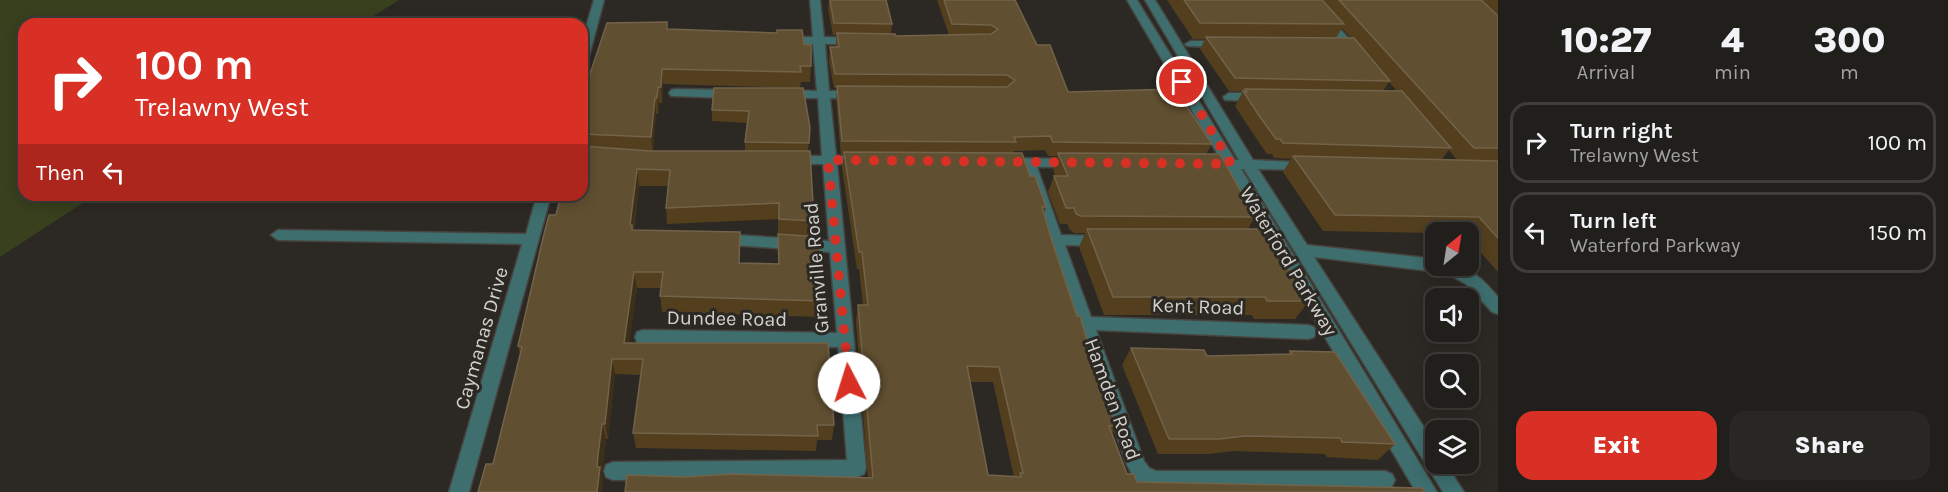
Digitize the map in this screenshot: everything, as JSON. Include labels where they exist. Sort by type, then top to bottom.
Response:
[{"type":"street","points":[[588,39],[599,0]]},
{"type":"street","name":"Granville Road","points":[[613,471],[857,468],[815,0]]},
{"type":"street","name":"Waterford Parkway","points":[[1132,0],[1427,492]]},
{"type":"street","name":"Waterford Parkway","points":[[1150,0],[1301,250],[1425,446]]},
{"type":"street","points":[[1308,0],[1343,46],[1366,65]]},
{"type":"street","points":[[773,40],[862,41]]},
{"type":"street","points":[[1191,44],[1236,44]]},
{"type":"street","points":[[675,93],[743,94]]},
{"type":"street","points":[[766,94],[867,95]]},
{"type":"street","points":[[1229,97],[1276,98]]},
{"type":"street","points":[[772,160],[873,160]]},
{"type":"street","points":[[995,162],[1088,163]]},
{"type":"street","name":"Hamden Road","points":[[1028,162],[1058,240],[1136,465],[1142,474],[1155,480],[1385,480]]},
{"type":"street","points":[[1195,164],[1317,166]]},
{"type":"street","name":"Caymanas Drive","points":[[459,492],[542,201]]},
{"type":"street","points":[[278,235],[531,239]]},
{"type":"street","points":[[700,238],[837,247]]},
{"type":"street","points":[[1058,240],[1114,241]]},
{"type":"street","points":[[1301,250],[1425,265]]},
{"type":"street","points":[[1469,276],[1479,283],[1498,308]]},
{"type":"street","name":"Kent Road","points":[[1086,323],[1308,332]]},
{"type":"street","name":"Dundee Road","points":[[643,337],[846,340]]},
{"type":"street","name":"Waterford Parkway","points":[[1443,474],[1454,492]]},
{"type":"green space","points":[[0,0],[399,0],[370,18],[18,18],[18,201],[86,201],[0,257]]},
{"type":"building","points":[[830,0],[886,0],[892,24],[834,23]]},
{"type":"building","points":[[944,0],[1015,0],[1037,45],[1050,45],[1068,92],[1175,89],[1212,144],[1053,142],[1050,136],[1014,137],[1016,142],[842,141],[837,86],[1007,87],[1015,80],[1007,75],[835,74],[830,47],[839,47],[837,33],[895,34],[896,36],[991,34],[998,29],[991,25],[952,24]]},
{"type":"building","points":[[1184,0],[1322,0],[1344,24],[1200,23]]},
{"type":"building","points":[[1339,0],[1481,0],[1498,16],[1498,148],[1474,148]]},
{"type":"building","points":[[667,22],[667,29],[777,33],[777,30],[802,30],[804,44],[811,45],[811,66],[800,66],[801,72],[662,69],[661,87],[658,87],[657,98],[655,98],[651,137],[588,134],[588,80],[607,23]]},
{"type":"building","points":[[1206,37],[1354,38],[1390,81],[1235,78]]},
{"type":"building","points":[[714,88],[803,88],[810,127],[809,143],[745,142],[749,111],[712,110]]},
{"type":"building","points":[[1245,89],[1402,91],[1451,148],[1283,143],[1280,139],[1276,139],[1260,117],[1243,91],[1247,92]]},
{"type":"building","points":[[588,146],[650,151],[810,151],[814,221],[779,219],[779,203],[666,208],[670,170],[637,169],[630,225],[632,225],[632,230],[740,232],[739,263],[779,264],[778,234],[819,237],[823,301],[660,296],[663,272],[634,272],[624,343],[828,343],[834,425],[817,425],[818,436],[633,433],[643,359],[612,359],[605,424],[602,424],[598,455],[597,467],[600,467],[597,492],[478,492],[486,464],[493,464],[522,347],[518,346],[543,238],[549,215],[556,215],[560,201],[588,201]]},
{"type":"building","points":[[844,152],[1022,153],[1030,176],[1035,176],[1046,207],[1042,207],[1053,244],[1077,316],[1080,316],[1101,388],[1104,388],[1116,426],[1109,426],[1127,474],[1134,474],[1137,482],[1422,488],[1425,492],[625,492],[627,475],[684,477],[731,474],[873,478],[858,305],[868,305],[862,252],[859,252]],"holes":[[[967,366],[999,367],[1023,473],[1020,473],[1021,477],[988,475]]]},
{"type":"building","points":[[1058,153],[1220,154],[1255,217],[1081,216],[1076,214],[1074,208],[1066,208],[1054,176],[1068,176]]},
{"type":"building","points":[[1293,156],[1498,161],[1498,238],[1479,217],[1335,215]]},
{"type":"building","points":[[1087,229],[1264,229],[1309,301],[1267,301],[1265,297],[1113,297]]},
{"type":"building","points":[[1131,348],[1204,350],[1207,356],[1292,354],[1290,351],[1335,352],[1395,444],[1342,442],[1340,438],[1245,436],[1220,439],[1169,439]]},
{"type":"route","points":[[849,383],[828,160],[1231,164],[1182,82]]}]
